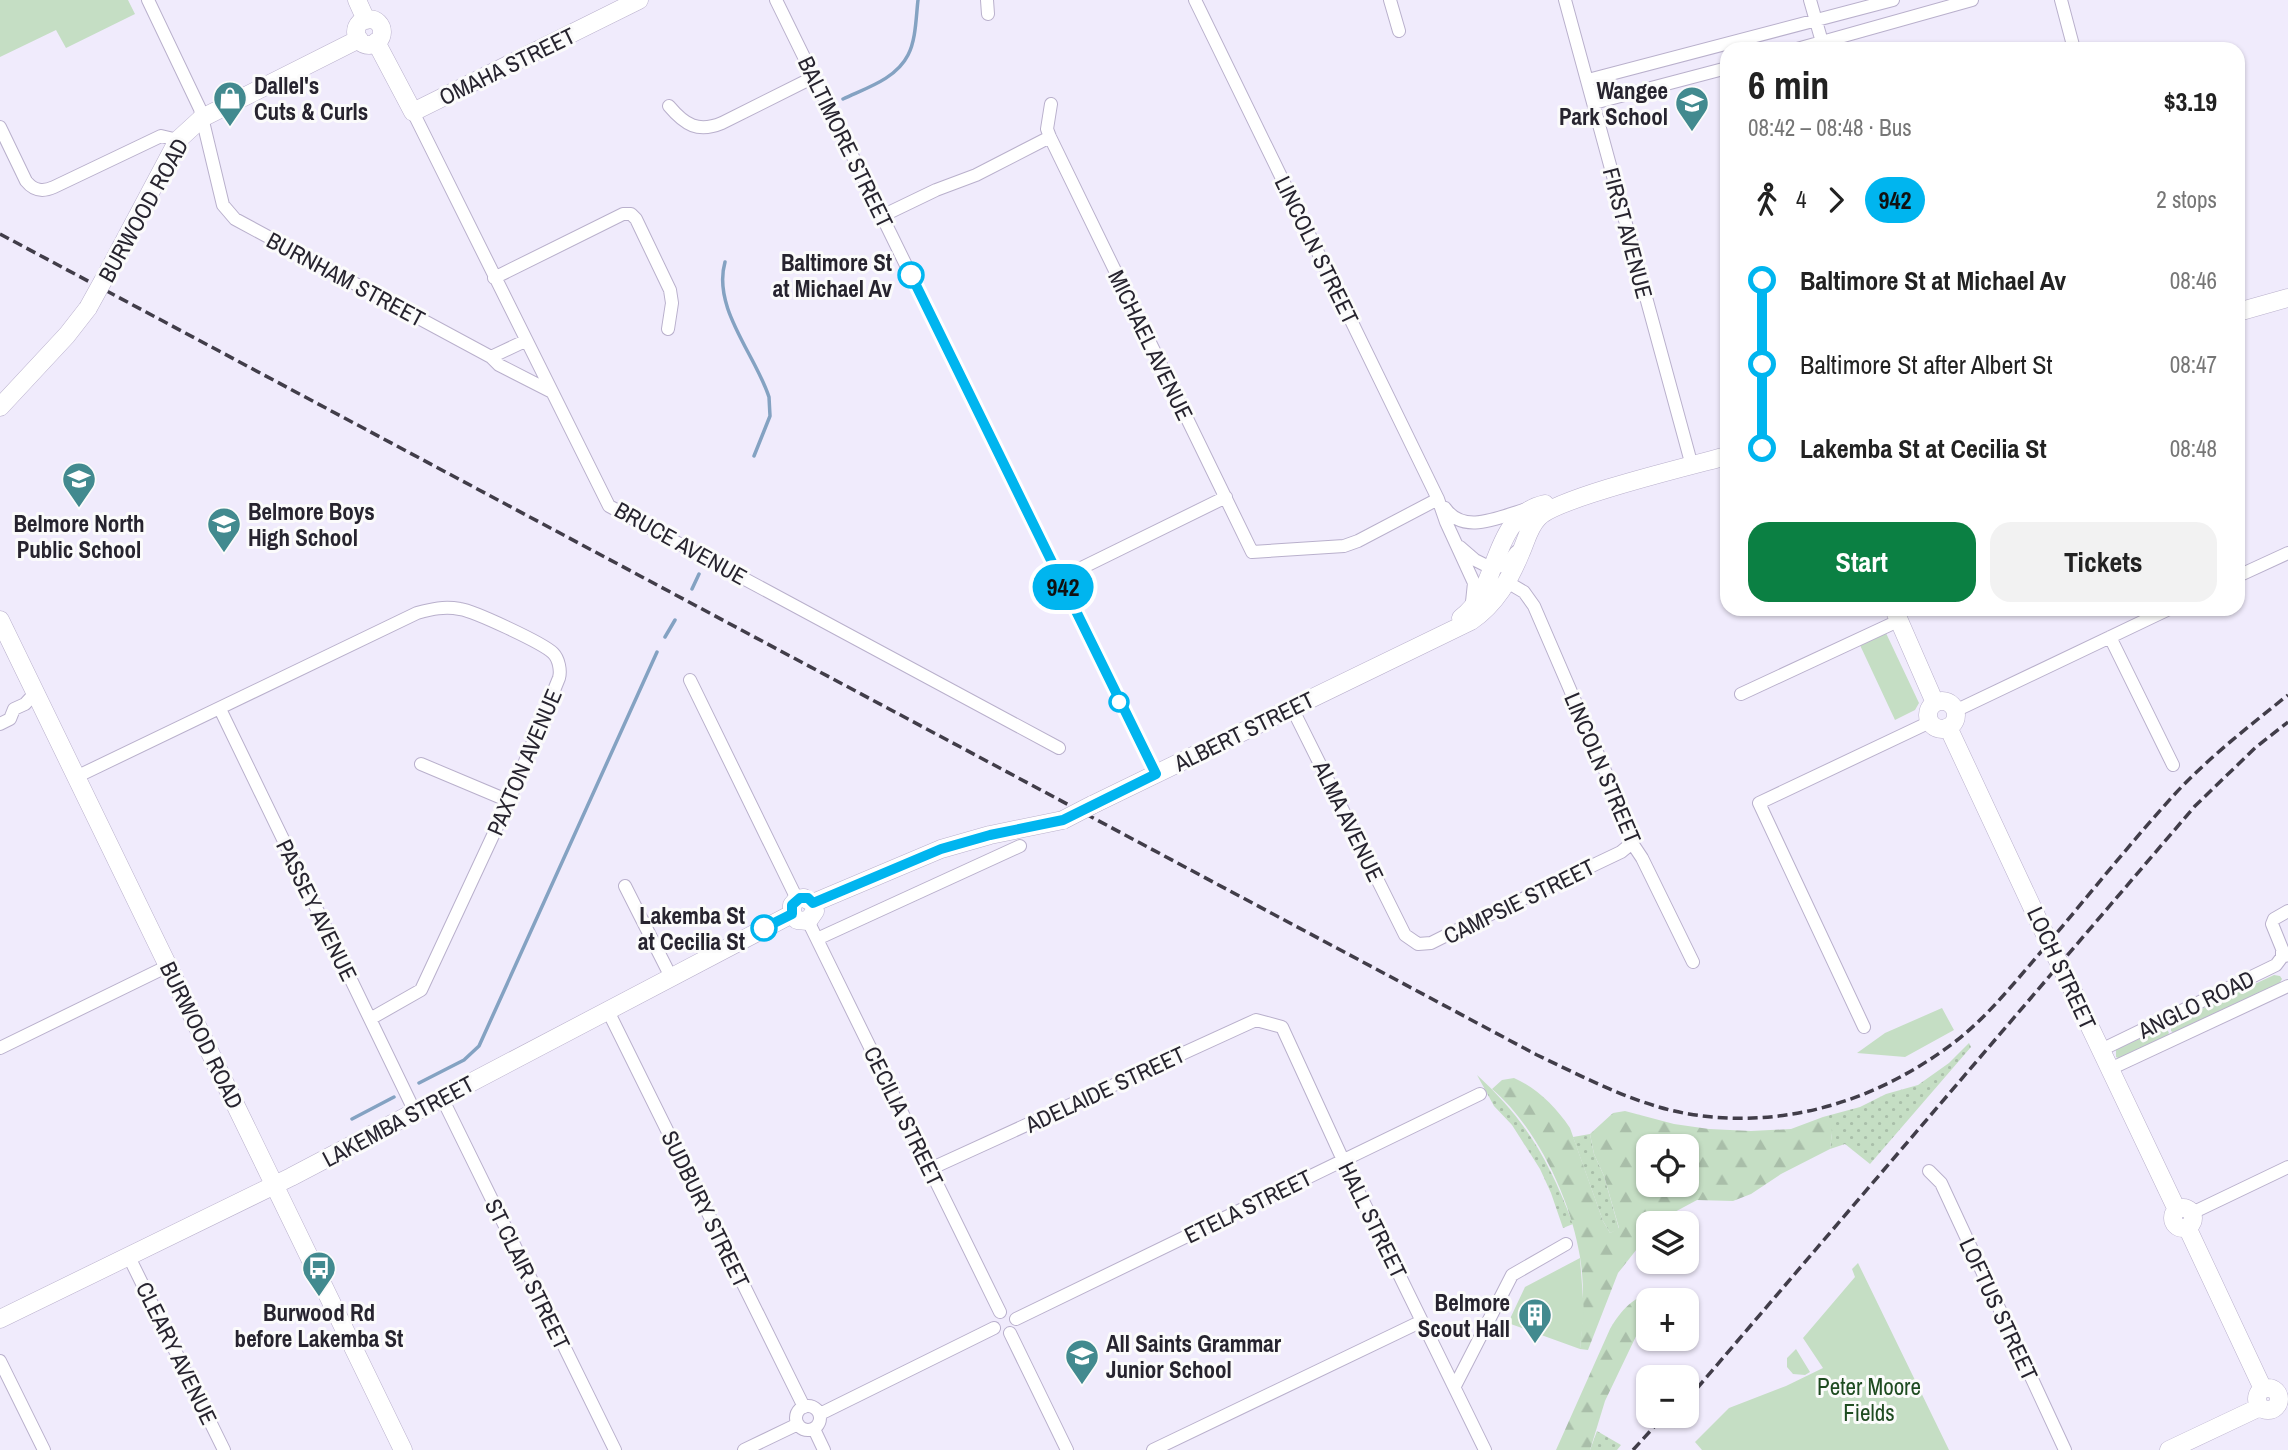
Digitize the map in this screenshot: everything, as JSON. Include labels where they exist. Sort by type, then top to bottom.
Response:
[{"type":"main road","points":[[357,0],[366,20],[357,28],[368,41]]},
{"type":"main road","name":"OMAHA STREET","points":[[413,113],[639,0]]},
{"type":"main road","name":"BURWOOD ROAD","points":[[0,407],[79,322],[178,140],[202,118],[368,41]]},
{"type":"main road","name":"BRUCE AVENUE","points":[[368,41],[413,113]]},
{"type":"main road","points":[[2245,310],[2288,298]]},
{"type":"main road","points":[[1581,497],[1720,458]]},
{"type":"main road","name":"ALBERT STREET","points":[[1399,656],[1465,615],[1482,592],[1508,530],[1520,517],[1541,504],[1581,497]]},
{"type":"main road","name":"ALBERT STREET","points":[[803,909],[941,849],[990,835],[1063,820],[1480,615],[1495,600],[1507,582],[1538,517],[1581,497]]},
{"type":"main road","points":[[1896,616],[1935,703]]},
{"type":"main road","name":"BURWOOD ROAD","points":[[0,620],[275,1185],[397,1448]]},
{"type":"main road","points":[[1947,702],[1952,719],[1936,727],[1930,722],[1930,709],[1935,703],[1947,702]]},
{"type":"main road","name":"LOCH STREET","points":[[1952,719],[2040,924],[2272,1396]]},
{"type":"main road","name":"LAKEMBA STREET","points":[[0,1320],[275,1185],[803,909]]},
{"type":"main road","points":[[2169,1450],[2272,1396]]},
{"type":"street","name":"BURNHAM STREET","points":[[148,0],[194,94],[223,205],[235,219],[491,356],[499,365],[550,391]]},
{"type":"street","name":"BALTIMORE STREET","points":[[776,0],[1156,774]]},
{"type":"street","points":[[988,0],[988,14]]},
{"type":"street","name":"LINCOLN STREET","points":[[1195,0],[1438,499],[1475,589],[1465,615]]},
{"type":"street","points":[[1390,0],[1399,31]]},
{"type":"street","name":"FIRST AVENUE","points":[[1565,0],[1692,466]]},
{"type":"street","points":[[1810,0],[1822,42]]},
{"type":"street","points":[[1730,42],[1893,0]]},
{"type":"street","points":[[1836,42],[1972,0]]},
{"type":"street","points":[[2061,0],[2072,42]]},
{"type":"street","points":[[1588,80],[1720,45]]},
{"type":"street","points":[[1594,103],[1720,70]]},
{"type":"street","points":[[669,106],[685,123],[706,128],[722,123],[814,78]]},
{"type":"street","name":"MICHAEL AVENUE","points":[[1051,104],[1047,129],[1050,137],[1252,552],[1344,546],[1438,499]]},
{"type":"street","name":"BRUCE AVENUE","points":[[413,113],[609,506],[1059,748]]},
{"type":"street","points":[[0,127],[26,181],[34,189],[41,191],[161,136],[178,140]]},
{"type":"street","points":[[882,216],[936,190],[976,175],[1050,137]]},
{"type":"street","points":[[494,278],[623,214],[631,214],[636,219],[670,290],[672,303],[668,330]]},
{"type":"street","points":[[491,356],[525,341]]},
{"type":"street","points":[[1059,579],[1226,497]]},
{"type":"street","name":"LINCOLN STREET","points":[[1438,499],[1453,518],[1464,523],[1479,522],[1541,504]]},
{"type":"street","points":[[1456,544],[1475,560],[1492,568],[1506,565],[1528,535]]},
{"type":"street","points":[[2245,573],[2288,552]]},
{"type":"street","name":"LINCOLN STREET","points":[[1507,582],[1524,592],[1534,606],[1631,831],[1632,844],[1642,858],[1693,962]]},
{"type":"street","name":"PAXTON AVENUE","points":[[76,777],[417,613],[442,607],[474,612],[554,653],[561,671],[509,801],[422,990],[370,1019]]},
{"type":"street","points":[[1741,694],[1894,616]]},
{"type":"street","points":[[1952,719],[2154,616]]},
{"type":"street","points":[[2110,637],[2173,765]]},
{"type":"street","name":"CECILIA STREET","points":[[690,680],[1000,1311]]},
{"type":"street","points":[[5,721],[14,709],[25,704],[36,693]]},
{"type":"street","name":"ALMA AVENUE","points":[[1293,708],[1405,935]]},
{"type":"street","name":"PASSEY AVENUE","points":[[220,709],[415,1112]]},
{"type":"street","points":[[1864,1027],[1759,803],[1930,722]]},
{"type":"street","points":[[421,764],[509,801]]},
{"type":"street","name":"CAMPSIE STREET","points":[[1405,935],[1418,944],[1431,943],[1621,852],[1632,844]]},
{"type":"street","points":[[817,939],[1020,846]]},
{"type":"street","points":[[625,886],[671,977]]},
{"type":"street","points":[[2285,957],[2272,925],[2274,919],[2288,911]]},
{"type":"street","name":"ANGLO ROAD","points":[[2101,1050],[2276,965],[2285,957]]},
{"type":"street","points":[[0,1048],[168,966]]},
{"type":"street","name":"ANGLO ROAD","points":[[2110,1069],[2288,986]]},
{"type":"street","name":"SUDBURY STREET","points":[[608,1011],[804,1407]]},
{"type":"street","name":"ADELAIDE STREET","points":[[929,1169],[1256,1020],[1282,1027]]},
{"type":"street","name":"HALL STREET","points":[[1282,1027],[1343,1160],[1485,1450]]},
{"type":"street","name":"ETELA STREET","points":[[1016,1319],[1480,1094]]},
{"type":"street","name":"ST CLAIR STREET","points":[[442,1097],[615,1450]]},
{"type":"street","points":[[2185,1217],[2288,1167]]},
{"type":"street","name":"LOFTUS STREET","points":[[1929,1171],[1941,1183],[2065,1450]]},
{"type":"street","points":[[1455,1386],[1511,1275],[1566,1244]]},
{"type":"street","name":"CLEARY AVENUE","points":[[129,1257],[224,1450]]},
{"type":"street","points":[[1000,1311],[1008,1311],[1016,1319],[1016,1325],[1010,1333],[999,1333],[994,1328],[993,1320],[1000,1311]]},
{"type":"street","points":[[1153,1450],[1422,1321]]},
{"type":"street","points":[[820,1414],[994,1328]]},
{"type":"street","points":[[1010,1333],[1067,1450]]},
{"type":"street","points":[[0,1361],[44,1450]]},
{"type":"street","points":[[804,1407],[812,1407],[820,1414],[820,1421],[814,1429],[803,1429],[798,1424],[798,1412],[804,1407]]},
{"type":"street","points":[[744,1450],[798,1424]]},
{"type":"street","points":[[814,1429],[824,1450]]},
{"type":"green space","points":[[0,0],[128,0],[135,14],[66,48],[56,30],[0,57]]},
{"type":"green space","points":[[1885,631],[1919,703],[1915,710],[1895,720],[1859,643]]},
{"type":"green space","points":[[2274,975],[2282,979],[2279,984],[2174,1033],[2171,1031],[2174,1022]]},
{"type":"green space","points":[[1942,1008],[1954,1030],[1905,1057],[1857,1053],[1885,1033]]},
{"type":"green space","points":[[2161,1029],[2167,1029],[2169,1033],[2166,1037],[2120,1059],[2116,1057],[2116,1050],[2119,1048]]},
{"type":"green space","points":[[1969,1043],[1971,1047],[1870,1164],[1845,1144],[1830,1149],[1832,1133],[1823,1117],[1860,1107],[1886,1094],[1918,1085],[1949,1063]]},
{"type":"green space","points":[[1477,1075],[1510,1109],[1535,1143],[1573,1224],[1563,1228],[1540,1169],[1512,1125],[1494,1106]]},
{"type":"green space","points":[[1514,1078],[1545,1099],[1565,1120],[1610,1233],[1619,1228],[1590,1134],[1613,1113],[1625,1111],[1674,1124],[1751,1131],[1791,1129],[1823,1117],[1831,1119],[1830,1149],[1781,1174],[1751,1194],[1733,1201],[1697,1200],[1677,1211],[1636,1211],[1636,1250],[1618,1273],[1588,1350],[1580,1349],[1583,1314],[1582,1269],[1569,1212],[1550,1166],[1537,1144],[1523,1123],[1492,1089],[1502,1080]]},
{"type":"green space","points":[[1590,1134],[1619,1229],[1610,1233],[1603,1221],[1573,1137]]},
{"type":"green space","points":[[1580,1258],[1584,1312],[1580,1349],[1508,1323],[1525,1287]]},
{"type":"green space","name":"Peter Moore Fields","points":[[1858,1263],[1949,1450],[1702,1450],[1695,1442],[1729,1408],[1823,1368],[1803,1338],[1855,1277],[1852,1269]]},
{"type":"green space","points":[[1636,1300],[1636,1336],[1605,1401],[1590,1450],[1556,1450],[1610,1329]]},
{"type":"green space","points":[[1796,1349],[1810,1372],[1805,1375],[1793,1374],[1787,1367],[1787,1358]]},
{"type":"green space","points":[[1597,1431],[1621,1445],[1617,1450],[1590,1450]]},
{"type":"waterway","points":[[843,99],[880,82],[903,63],[913,42],[918,0]]},
{"type":"waterway","points":[[725,262],[724,296],[737,331],[769,397],[770,416],[754,456]]},
{"type":"waterway","points":[[692,589],[699,574]]},
{"type":"waterway","points":[[665,637],[675,620]]},
{"type":"waterway","points":[[419,1083],[464,1060],[479,1046],[657,652]]},
{"type":"waterway","points":[[352,1119],[394,1097]]},
{"type":"railway","points":[[0,234],[1537,1055],[1631,1097],[1669,1110],[1725,1118],[1761,1118],[1796,1113],[1830,1106],[1863,1094],[1926,1062],[1968,1031],[2000,999],[2186,782],[2288,695]]},
{"type":"railway","points":[[1699,1386],[2195,806],[2255,748],[2288,722]]},
{"type":"railway","points":[[1633,1450],[1653,1428]]},
{"type":"bus line","name":"942","points":[[764,928],[792,914],[792,905],[797,899],[808,898],[813,903],[920,857],[965,841],[1063,820],[1156,774],[1105,675],[911,275]]},
{"type":"place","name":"Dallel's Cuts & Curls","points":[[230,128]]},
{"type":"place","name":"Wangee Park School","points":[[1692,133]]},
{"type":"place","name":"Baltimore St at Michael Av","points":[[911,275]]},
{"type":"place","name":"Belmore North Public School","points":[[79,509]]},
{"type":"place","name":"Belmore Boys High School","points":[[224,554]]},
{"type":"place","name":"Lakemba St at Cecilia St","points":[[764,928]]},
{"type":"place","name":"Burwood Rd before Lakemba St","points":[[319,1298]]},
{"type":"place","name":"Belmore Scout Hall","points":[[1535,1345]]},
{"type":"place","name":"All Saints Grammar Junior School","points":[[1082,1386]]}]
